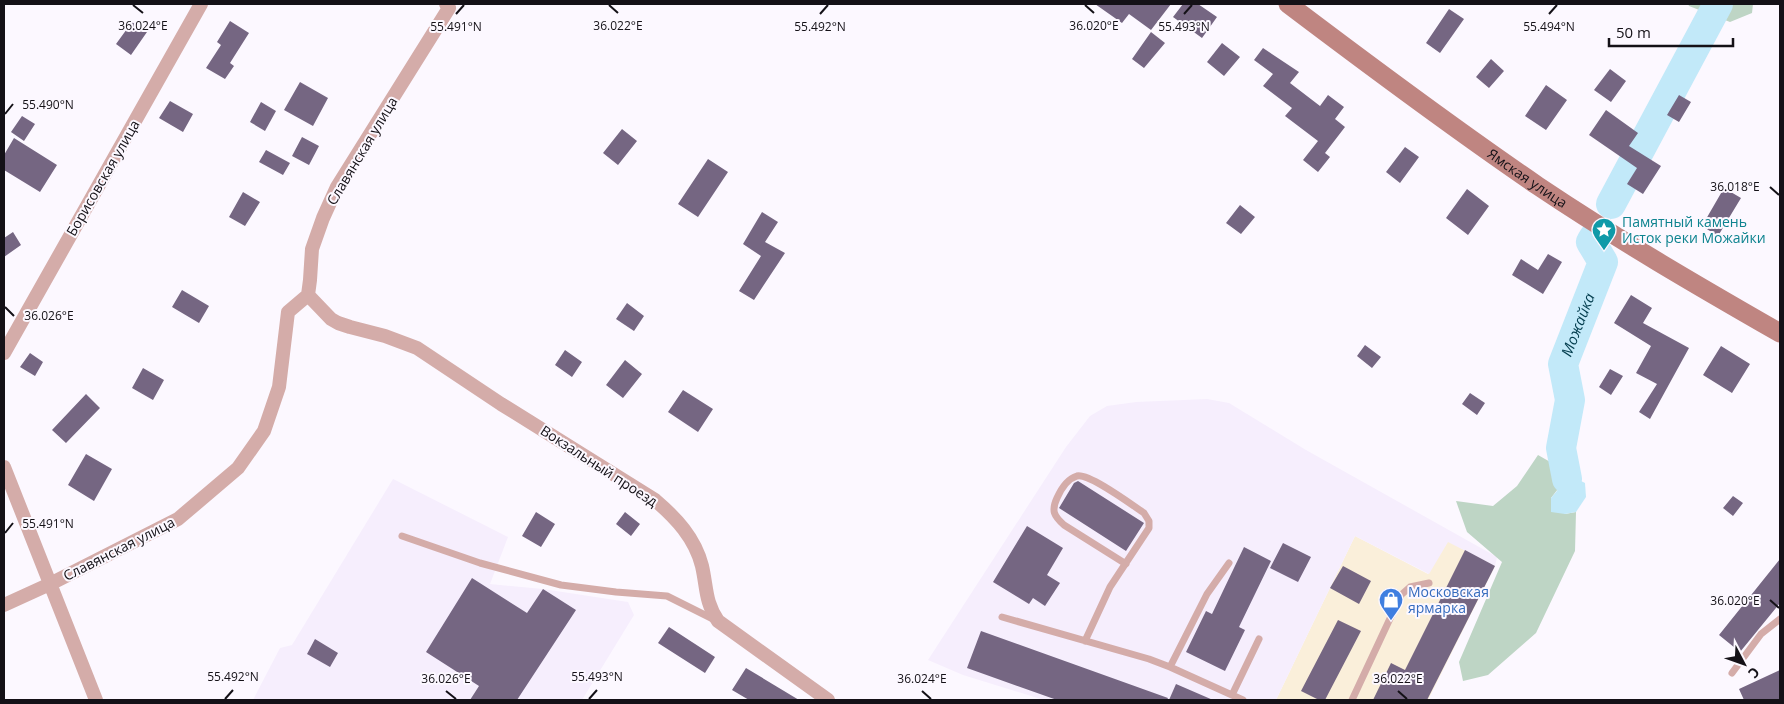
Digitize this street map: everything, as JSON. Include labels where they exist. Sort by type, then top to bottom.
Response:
[{"type":"main road","name":"Ямская улица","points":[[1288,4],[1403,90],[1533,182],[1658,262],[1780,333]]},
{"type":"street","name":"Борисовская улица","points":[[4,353],[201,4]]},
{"type":"street","name":"Славянская улица","points":[[4,605],[50,584],[178,519],[238,468],[264,432],[280,387],[288,312],[308,295],[312,249],[323,218],[337,187],[449,8],[446,4]]},
{"type":"street","name":"Вокзальный проезд","points":[[308,295],[331,319],[338,323],[350,328],[385,336],[417,348],[501,404],[655,500],[677,520],[691,541],[701,563],[708,602],[718,621],[828,700]]},
{"type":"street","points":[[4,467],[96,700]]},
{"type":"lane","points":[[1085,641],[1110,587],[1126,564],[1149,528],[1149,521],[1144,513],[1089,477],[1078,475],[1068,481],[1060,491],[1054,506],[1055,516],[1064,525],[1126,564]]},
{"type":"lane","points":[[402,536],[480,563],[561,584],[616,592],[667,596],[718,621]]},
{"type":"lane","points":[[1170,667],[1207,594],[1229,563]]},
{"type":"lane","points":[[1352,700],[1401,595],[1410,588],[1429,583]]},
{"type":"lane","points":[[1002,617],[1170,667],[1243,700]]},
{"type":"lane","points":[[1732,673],[1761,634],[1780,619]]},
{"type":"lane","points":[[1232,695],[1259,639]]},
{"type":"shaded area","points":[[1207,399],[1229,403],[1306,450],[1497,557],[1495,566],[1448,542],[1429,574],[1355,536],[1276,700],[1044,700],[963,675],[928,660],[1066,447],[1090,416],[1107,406],[1136,402]]},
{"type":"shaded area","points":[[393,479],[508,537],[490,584],[543,589],[628,602],[634,615],[582,700],[253,700],[280,648],[292,645]]},
{"type":"shaded area","name":"Московская ярмарка","points":[[1355,536],[1428,574],[1448,541],[1495,566],[1428,700],[1276,700]]},
{"type":"green space","points":[[1688,4],[1753,4],[1752,13],[1730,22]]},
{"type":"green space","points":[[1538,455],[1552,463],[1561,485],[1551,498],[1565,514],[1576,512],[1575,551],[1536,633],[1488,675],[1463,681],[1459,662],[1502,562],[1467,532],[1456,501],[1493,506],[1517,486]]},
{"type":"water","points":[[1575,478],[1585,483],[1586,497],[1576,512],[1565,514],[1551,512],[1551,498],[1567,479]]},
{"type":"building","points":[[1095,4],[1171,4],[1151,30],[1129,14],[1122,23]]},
{"type":"building","points":[[1183,4],[1198,4],[1217,17],[1202,38],[1173,17]]},
{"type":"building","points":[[1449,9],[1464,19],[1440,53],[1426,43]]},
{"type":"building","points":[[230,21],[249,33],[230,63],[234,66],[225,79],[206,68],[221,45],[217,42]]},
{"type":"building","points":[[132,22],[147,32],[131,55],[116,44]]},
{"type":"building","points":[[1151,32],[1165,43],[1144,68],[1132,59]]},
{"type":"building","points":[[1222,43],[1240,57],[1224,76],[1207,62]]},
{"type":"building","points":[[1263,48],[1299,72],[1290,83],[1320,106],[1328,95],[1344,107],[1335,119],[1345,127],[1325,153],[1330,157],[1318,172],[1303,160],[1318,141],[1285,116],[1292,108],[1263,86],[1273,74],[1254,60]]},
{"type":"building","points":[[1491,59],[1504,71],[1489,88],[1476,77]]},
{"type":"building","points":[[1610,69],[1626,81],[1611,102],[1594,90]]},
{"type":"building","points":[[300,82],[328,98],[313,126],[284,110]]},
{"type":"building","points":[[1546,85],[1567,100],[1546,130],[1525,116]]},
{"type":"building","points":[[1679,95],[1691,102],[1679,122],[1667,115]]},
{"type":"building","points":[[170,101],[193,114],[183,132],[159,118]]},
{"type":"building","points":[[261,102],[276,111],[265,131],[250,122]]},
{"type":"building","points":[[1606,110],[1638,133],[1629,146],[1661,166],[1643,194],[1627,184],[1637,168],[1589,135]]},
{"type":"building","points":[[22,116],[35,124],[24,141],[11,132]]},
{"type":"building","points":[[622,129],[637,141],[618,165],[603,153]]},
{"type":"building","points":[[302,137],[319,146],[309,165],[292,156]]},
{"type":"building","points":[[14,138],[57,165],[40,192],[4,170],[4,155]]},
{"type":"building","points":[[1405,147],[1419,157],[1400,183],[1386,172]]},
{"type":"building","points":[[266,150],[290,163],[283,175],[259,162]]},
{"type":"building","points":[[708,159],[728,172],[698,217],[678,204]]},
{"type":"building","points":[[1724,188],[1741,198],[1718,236],[1702,226]]},
{"type":"building","points":[[1467,189],[1489,206],[1468,235],[1446,218]]},
{"type":"building","points":[[243,192],[260,202],[245,226],[229,217]]},
{"type":"building","points":[[1240,205],[1255,217],[1241,234],[1226,223]]},
{"type":"building","points":[[762,212],[778,222],[765,242],[785,253],[754,300],[739,291],[761,256],[743,244]]},
{"type":"building","points":[[13,232],[21,245],[4,257],[4,238]]},
{"type":"building","points":[[1548,254],[1562,262],[1543,294],[1512,275],[1521,259],[1538,270]]},
{"type":"building","points":[[182,290],[209,306],[199,323],[172,307]]},
{"type":"building","points":[[1631,295],[1652,308],[1643,323],[1689,348],[1650,419],[1639,412],[1657,384],[1636,373],[1651,346],[1614,323]]},
{"type":"building","points":[[627,303],[644,316],[634,331],[616,319]]},
{"type":"building","points":[[1365,345],[1381,357],[1372,368],[1357,356]]},
{"type":"building","points":[[1721,346],[1750,364],[1732,393],[1703,375]]},
{"type":"building","points":[[565,350],[582,362],[572,377],[555,365]]},
{"type":"building","points":[[30,353],[43,362],[35,376],[20,367]]},
{"type":"building","points":[[625,360],[642,374],[623,398],[606,385]]},
{"type":"building","points":[[143,368],[164,380],[153,400],[132,388]]},
{"type":"building","points":[[1610,369],[1623,376],[1611,395],[1599,387]]},
{"type":"building","points":[[683,390],[713,409],[698,432],[668,412]]},
{"type":"building","points":[[1470,393],[1485,403],[1477,415],[1462,404]]},
{"type":"building","points":[[86,394],[100,408],[66,443],[52,430]]},
{"type":"building","points":[[86,454],[112,469],[94,501],[68,485]]},
{"type":"building","points":[[1078,481],[1144,523],[1126,551],[1059,508],[1074,483]]},
{"type":"building","points":[[1733,496],[1743,503],[1733,516],[1723,508]]},
{"type":"building","points":[[536,512],[555,524],[541,547],[522,536]]},
{"type":"building","points":[[625,512],[640,524],[631,536],[616,524]]},
{"type":"building","points":[[1027,526],[1063,548],[1047,575],[1060,583],[1045,606],[1033,598],[1029,604],[993,582]]},
{"type":"building","points":[[1283,543],[1311,557],[1298,582],[1270,568]]},
{"type":"building","points":[[1244,547],[1271,561],[1239,627],[1245,630],[1225,671],[1186,652],[1206,611],[1212,614]]},
{"type":"building","points":[[1465,550],[1495,566],[1427,700],[1373,700],[1391,663],[1405,670]]},
{"type":"building","points":[[1780,559],[1780,603],[1740,652],[1719,635]]},
{"type":"building","points":[[1343,566],[1371,581],[1359,604],[1330,588]]},
{"type":"building","points":[[472,578],[527,613],[543,589],[576,610],[517,700],[470,700],[479,686],[426,652]]},
{"type":"building","points":[[1338,620],[1361,631],[1325,700],[1319,700],[1301,691]]},
{"type":"building","points":[[669,627],[715,657],[705,673],[658,643]]},
{"type":"building","points":[[981,631],[1168,698],[1167,700],[1057,700],[967,668]]},
{"type":"building","points":[[315,639],[338,653],[330,667],[307,654]]},
{"type":"building","points":[[746,668],[799,700],[749,700],[732,690]]},
{"type":"building","points":[[1780,670],[1780,700],[1744,700],[1739,689]]},
{"type":"building","points":[[1176,684],[1213,700],[1169,700]]},
{"type":"waterway","name":"Можайка","points":[[1611,204],[1718,4]]},
{"type":"waterway","name":"Можайка","points":[[1567,479],[1561,448],[1570,400],[1563,364],[1603,262],[1591,242],[1594,237]]},
{"type":"place","name":"Памятный камень Исток реки Можайки","points":[[1604,251]]},
{"type":"place","name":"Московская ярмарка","points":[[1391,621]]}]
